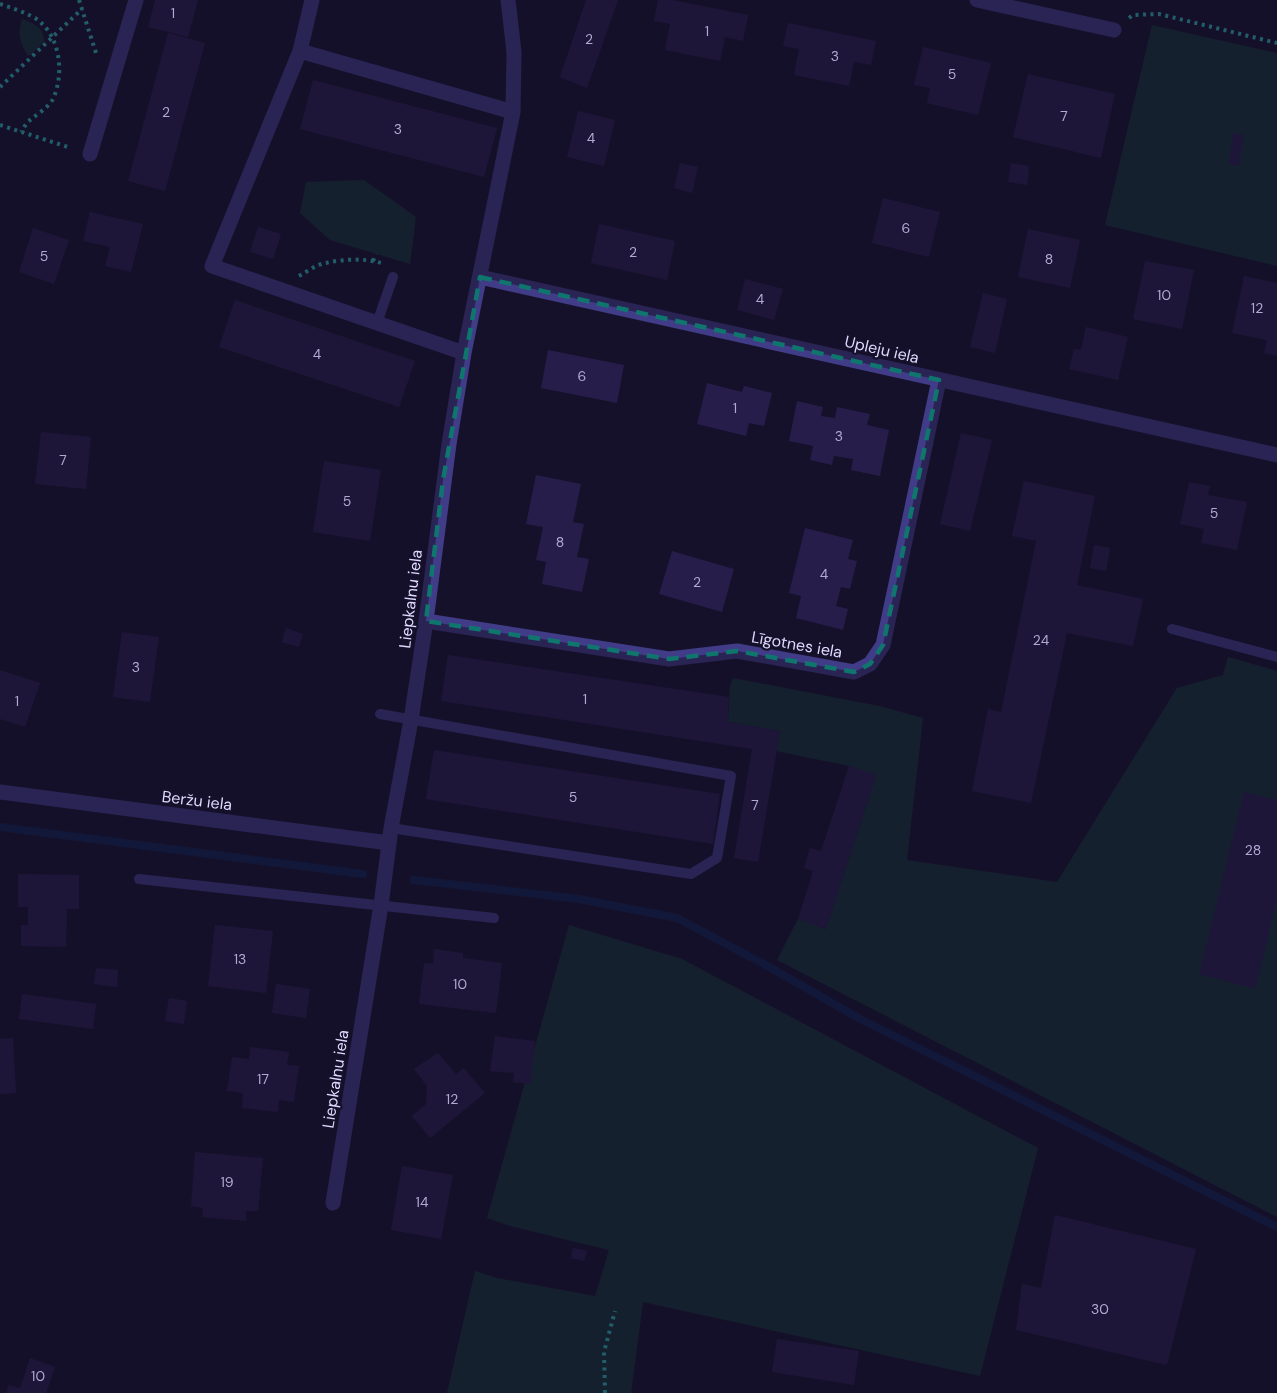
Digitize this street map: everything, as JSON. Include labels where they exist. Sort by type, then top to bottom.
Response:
[{"type":"street","points":[[90,154],[136,0]]},
{"type":"street","points":[[312,0],[300,51],[212,266],[464,353]]},
{"type":"street","name":"Liepkalnu iela","points":[[333,1203],[381,905],[390,835],[411,720],[443,480],[464,353],[513,112],[514,52],[508,0]]},
{"type":"street","points":[[977,0],[1114,30]]},
{"type":"street","points":[[300,51],[513,112]]},
{"type":"street","name":"Upleju iela","points":[[480,277],[1277,455]]},
{"type":"street","name":"Līgotnes iela","points":[[426,621],[669,659],[737,651],[854,672],[870,664],[883,645],[939,380]]},
{"type":"street","name":"Beržu iela","points":[[0,792],[390,835]]},
{"type":"lane","points":[[377,323],[393,277]]},
{"type":"lane","points":[[1172,629],[1277,657]]},
{"type":"lane","points":[[380,714],[731,776],[717,858],[691,874],[390,835]]},
{"type":"lane","points":[[139,879],[494,918]]},
{"type":"path","points":[[79,0],[103,75],[111,82]]},
{"type":"path","points":[[0,4],[37,20],[50,33],[59,55],[60,74],[53,100],[28,122],[21,132]]},
{"type":"path","points":[[0,87],[81,9]]},
{"type":"path","points":[[1114,30],[1132,15],[1159,14],[1277,43]]},
{"type":"path","points":[[0,125],[90,154]]},
{"type":"path","points":[[373,261],[376,254]]},
{"type":"path","points":[[285,291],[294,278],[324,263],[353,260],[373,261],[387,265],[393,277]]},
{"type":"path","points":[[605,1393],[604,1352],[615,1311]]},
{"type":"highlighted area","points":[[480,277],[939,380],[883,645],[870,664],[854,672],[737,651],[669,659],[426,621],[443,480]]},
{"type":"green space","points":[[22,19],[38,27],[44,37],[44,42],[29,56],[20,38]]},
{"type":"green space","points":[[1152,25],[1277,53],[1277,266],[1105,225]]},
{"type":"green space","points":[[364,180],[416,217],[410,264],[330,240],[300,213],[306,182]]},
{"type":"green space","points":[[1228,657],[1277,671],[1277,1217],[777,960],[798,919],[826,929],[876,775],[849,766],[776,751],[780,731],[728,722],[730,686],[733,678],[879,706],[923,718],[907,860],[1057,882],[1177,688],[1223,675]]},
{"type":"green space","points":[[569,925],[682,959],[1038,1148],[980,1376],[643,1302],[631,1393],[447,1393],[475,1271],[497,1278],[595,1296],[609,1250],[510,1226],[487,1218]]},
{"type":"building","points":[[155,0],[198,0],[188,37],[148,27]]},
{"type":"building","points":[[586,0],[618,0],[587,88],[560,77]]},
{"type":"building","points":[[658,0],[672,0],[748,15],[743,41],[725,37],[720,61],[665,50],[670,24],[654,21]]},
{"type":"building","points":[[788,23],[876,41],[871,65],[854,62],[849,86],[794,75],[799,49],[783,46]]},
{"type":"building","points":[[168,33],[205,43],[165,191],[128,181]]},
{"type":"building","points":[[923,47],[991,63],[978,115],[927,103],[930,88],[914,85]]},
{"type":"building","points":[[1028,74],[1115,94],[1101,158],[1013,137]]},
{"type":"building","points":[[313,80],[497,128],[484,177],[300,129]]},
{"type":"building","points":[[578,111],[615,120],[604,166],[567,157]]},
{"type":"building","points":[[1233,133],[1244,135],[1239,166],[1229,164]]},
{"type":"building","points":[[680,163],[698,167],[692,193],[674,188]]},
{"type":"building","points":[[1011,163],[1029,166],[1027,185],[1008,182]]},
{"type":"building","points":[[883,198],[940,212],[929,257],[872,243]]},
{"type":"building","points":[[90,212],[143,224],[131,272],[105,266],[110,247],[83,241]]},
{"type":"building","points":[[599,224],[675,241],[667,280],[591,263]]},
{"type":"building","points":[[258,227],[281,234],[273,259],[250,252]]},
{"type":"building","points":[[33,228],[69,240],[54,284],[19,272]]},
{"type":"building","points":[[1028,229],[1080,240],[1070,288],[1018,277]]},
{"type":"building","points":[[1145,261],[1194,270],[1182,329],[1133,319]]},
{"type":"building","points":[[1244,276],[1277,283],[1277,356],[1264,353],[1267,340],[1232,333]]},
{"type":"building","points":[[745,279],[783,289],[774,320],[737,310]]},
{"type":"building","points":[[983,293],[1007,299],[995,353],[970,347]]},
{"type":"building","points":[[235,300],[415,361],[399,407],[219,347]]},
{"type":"building","points":[[1086,327],[1128,337],[1118,380],[1069,369],[1074,349],[1081,350]]},
{"type":"building","points":[[548,350],[624,365],[617,403],[541,388]]},
{"type":"building","points":[[707,383],[742,392],[744,386],[772,393],[764,426],[749,423],[746,436],[697,424]]},
{"type":"building","points":[[797,401],[823,407],[821,416],[835,418],[837,407],[870,414],[867,425],[889,430],[880,476],[851,470],[853,459],[834,456],[832,465],[810,460],[813,446],[789,441]]},
{"type":"building","points":[[41,432],[91,437],[86,489],[35,484]]},
{"type":"building","points":[[961,433],[992,440],[970,531],[940,524]]},
{"type":"building","points":[[324,461],[381,470],[370,541],[313,532]]},
{"type":"building","points":[[536,475],[581,484],[573,522],[584,524],[577,557],[589,559],[582,592],[542,584],[546,562],[536,560],[543,527],[526,524]]},
{"type":"building","points":[[1024,481],[1095,496],[1077,585],[1143,599],[1133,646],[1067,633],[1031,803],[972,791],[988,709],[1001,712],[1036,541],[1012,536]]},
{"type":"building","points":[[1189,482],[1210,486],[1208,495],[1247,502],[1237,550],[1201,543],[1204,529],[1180,524]]},
{"type":"building","points":[[805,528],[853,540],[848,559],[857,561],[850,589],[841,587],[836,606],[848,609],[843,630],[796,618],[801,596],[789,593]]},
{"type":"building","points":[[1094,545],[1110,548],[1106,571],[1090,568]]},
{"type":"building","points":[[672,551],[734,569],[722,612],[659,594]]},
{"type":"building","points":[[286,628],[303,634],[299,647],[282,642]]},
{"type":"building","points":[[122,632],[159,637],[150,702],[113,697]]},
{"type":"building","points":[[448,655],[729,697],[728,722],[780,731],[758,862],[734,858],[752,749],[441,701]]},
{"type":"building","points":[[0,670],[40,683],[25,727],[0,719]]},
{"type":"building","points":[[434,750],[720,794],[713,844],[426,799]]},
{"type":"building","points":[[849,766],[876,775],[826,929],[798,919],[813,871],[804,868],[810,848],[821,851]]},
{"type":"building","points":[[1244,792],[1277,800],[1277,900],[1255,989],[1199,974]]},
{"type":"building","points":[[18,874],[79,875],[79,909],[67,909],[66,947],[21,946],[21,925],[28,925],[28,907],[18,907]]},
{"type":"building","points":[[215,925],[273,931],[266,993],[208,986]]},
{"type":"building","points":[[434,949],[463,953],[463,958],[502,963],[496,1013],[419,1004],[424,963],[433,964]]},
{"type":"building","points":[[96,968],[118,970],[117,987],[94,984]]},
{"type":"building","points":[[276,984],[310,989],[306,1018],[272,1013]]},
{"type":"building","points":[[22,994],[96,1004],[93,1029],[19,1019]]},
{"type":"building","points":[[169,998],[187,1001],[184,1024],[165,1021]]},
{"type":"building","points":[[495,1036],[535,1041],[530,1084],[513,1082],[514,1073],[490,1071]]},
{"type":"building","points":[[13,1038],[16,1093],[0,1094],[0,1039]]},
{"type":"building","points":[[250,1047],[289,1052],[287,1065],[299,1066],[294,1102],[279,1100],[278,1112],[242,1108],[243,1093],[227,1091],[232,1057],[249,1059]]},
{"type":"building","points":[[438,1053],[456,1074],[464,1068],[485,1093],[430,1138],[412,1116],[426,1104],[427,1086],[414,1069]]},
{"type":"building","points":[[195,1152],[263,1158],[258,1211],[246,1211],[246,1221],[202,1217],[203,1208],[191,1206]]},
{"type":"building","points":[[402,1166],[453,1175],[441,1239],[391,1230]]},
{"type":"building","points":[[1055,1215],[1196,1249],[1167,1365],[1016,1330],[1022,1284],[1041,1288]]},
{"type":"building","points":[[573,1248],[587,1251],[584,1261],[571,1258]]},
{"type":"building","points":[[777,1339],[859,1351],[854,1385],[772,1372]]},
{"type":"building","points":[[30,1358],[55,1367],[46,1393],[6,1393],[9,1385],[20,1388]]},
{"type":"waterway","points":[[0,827],[363,874]]},
{"type":"waterway","points":[[414,880],[579,899],[677,918],[860,1019],[1277,1227]]}]
